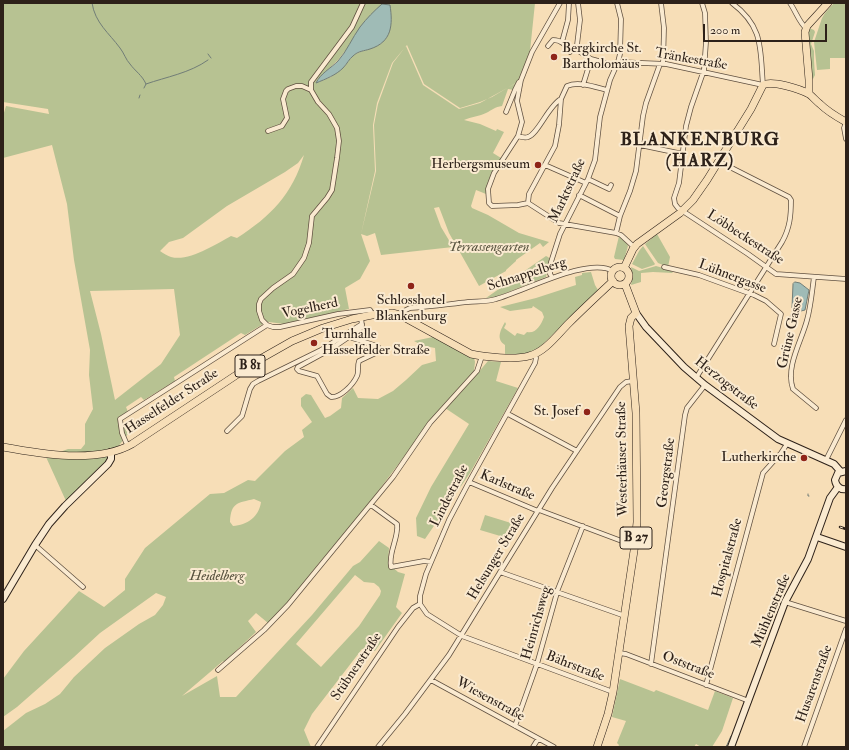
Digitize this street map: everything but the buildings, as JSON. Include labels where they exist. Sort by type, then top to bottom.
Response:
[{"type":"main road","points":[[809,94],[809,80],[804,37],[806,28],[828,3]]},
{"type":"main road","points":[[624,268],[634,247],[683,210],[705,184],[764,85],[769,83],[777,84],[795,88],[809,94],[830,113],[846,122]]},
{"type":"main road","points":[[618,268],[624,268],[628,272],[628,280],[625,284],[619,285],[613,281],[613,271],[618,268]]},
{"type":"main road","name":"Hasselfelder Straße","points":[[3,447],[35,452],[90,455],[111,452],[128,447],[278,348],[317,330],[362,321],[373,315],[389,313],[401,316],[462,350],[482,356],[518,358],[534,354],[549,343],[613,281]]},
{"type":"main road","name":"Herzogstraße","points":[[625,284],[636,313]]},
{"type":"main road","name":"Westerhäuser Straße","points":[[597,747],[613,692],[638,522],[636,413],[629,326],[631,318],[636,313]]},
{"type":"street","points":[[311,90],[310,82],[352,27],[363,3]]},
{"type":"street","points":[[506,112],[532,52],[560,3]]},
{"type":"street","points":[[562,42],[568,20],[569,3]]},
{"type":"street","points":[[578,3],[580,20],[577,45],[580,52],[591,59],[583,85]]},
{"type":"street","name":"Marktstraße","points":[[552,277],[550,274],[551,262],[564,224],[587,181],[595,160],[600,118],[607,90],[617,64],[621,19],[618,3]]},
{"type":"street","points":[[616,233],[620,216],[631,189],[640,145],[646,103],[662,64],[664,28],[661,3]]},
{"type":"street","points":[[640,145],[683,154],[686,126],[691,107],[704,72],[706,42],[705,13],[702,3]]},
{"type":"street","points":[[732,3],[749,18],[758,34],[764,85]]},
{"type":"street","points":[[790,3],[803,26],[806,28]]},
{"type":"street","points":[[548,46],[553,40],[559,40],[570,52]]},
{"type":"street","name":"Tränkestraße","points":[[591,59],[617,64],[662,64],[764,85]]},
{"type":"street","points":[[521,80],[517,100],[522,116],[522,122],[518,136],[494,173],[488,189],[488,203],[492,206],[524,205],[528,203]]},
{"type":"street","points":[[528,203],[529,194],[552,153],[557,138],[561,99],[567,86],[575,84],[607,90]]},
{"type":"street","points":[[268,131],[282,126],[285,123],[287,112],[283,95],[288,89],[296,86],[302,86],[311,90]]},
{"type":"street","name":"Vogelherd","points":[[311,90],[318,102],[329,114],[337,128],[339,141],[332,190],[312,216],[309,243],[301,264],[293,274],[273,288],[261,299],[259,311],[262,320],[267,325],[273,327],[280,327],[320,317],[360,310],[370,310],[373,315]]},
{"type":"street","points":[[518,136],[527,137],[532,135],[558,100],[561,99]]},
{"type":"street","points":[[846,122],[844,128],[846,139]]},
{"type":"street","name":"Löbbeckestraße","points":[[683,154],[679,183],[674,198],[675,204],[678,208],[776,274],[846,279]]},
{"type":"street","points":[[696,378],[782,242],[788,231],[790,220],[790,198],[718,161]]},
{"type":"street","points":[[545,165],[609,189],[612,185]]},
{"type":"street","points":[[579,196],[620,216]]},
{"type":"street","points":[[528,203],[553,220],[564,224],[616,233],[621,235],[634,247]]},
{"type":"street","name":"Schnappelberg","points":[[401,316],[404,311],[410,308],[496,299],[552,277],[596,267],[606,268],[613,271]]},
{"type":"street","name":"Lühnergasse","points":[[664,267],[699,275],[766,301],[781,314],[774,344]]},
{"type":"street","name":"Grüne Gasse","points":[[814,277],[810,309],[794,358],[792,375],[793,389],[816,408]]},
{"type":"street","name":"Herzogstraße","points":[[636,313],[671,354],[705,385],[768,433],[787,444],[826,460],[843,471]]},
{"type":"street","points":[[351,336],[352,338],[377,346],[380,351],[358,361],[356,378],[343,393],[336,397],[331,397],[327,394],[317,376],[299,371],[297,369],[351,336],[361,328],[362,321]]},
{"type":"street","points":[[227,431],[242,416],[253,384],[320,350],[362,321]]},
{"type":"street","name":"Hasselfelder Straße","points":[[128,447],[122,433],[120,419],[267,325]]},
{"type":"street","name":"Lindestraße","points":[[420,604],[422,586],[450,520],[469,482],[535,363],[536,358],[534,354]]},
{"type":"street","points":[[218,670],[264,630],[288,605],[371,504],[410,454],[430,424],[477,370],[480,366],[482,356]]},
{"type":"street","name":"Helsunger Straße","points":[[378,747],[431,680],[462,636],[538,510],[620,387],[626,382],[633,381]]},
{"type":"street","name":"Georgstraße","points":[[651,664],[685,415],[687,408],[705,385]]},
{"type":"street","points":[[508,414],[577,451]]},
{"type":"street","points":[[826,460],[846,420]]},
{"type":"street","name":"Hospitalstraße","points":[[706,685],[763,472],[781,453],[787,444]]},
{"type":"street","points":[[3,599],[35,545],[58,514],[108,464],[111,459],[111,452]]},
{"type":"street","name":"Mühlenstraße","points":[[731,747],[785,602],[805,566],[817,537],[830,498],[838,487],[835,483],[835,478],[837,474],[843,471]]},
{"type":"street","name":"Karlstraße","points":[[469,482],[538,510],[627,543],[635,544]]},
{"type":"street","points":[[838,487],[846,489]]},
{"type":"street","points":[[371,504],[397,524],[390,566],[424,561],[431,562]]},
{"type":"street","name":"Heinrichsweg","points":[[515,726],[537,664],[557,593],[583,526]]},
{"type":"street","points":[[817,537],[846,547]]},
{"type":"street","points":[[35,545],[83,587]]},
{"type":"street","points":[[500,572],[625,616]]},
{"type":"street","points":[[785,602],[846,621]]},
{"type":"street","points":[[420,604],[427,614],[462,636]]},
{"type":"street","name":"Stübnerstraße","points":[[317,747],[398,627],[413,608],[420,604]]},
{"type":"street","name":"Husarenstraße","points":[[804,747],[846,629]]},
{"type":"street","name":"Bährstraße","points":[[462,636],[613,692]]},
{"type":"street","name":"Oststraße","points":[[619,653],[748,701]]},
{"type":"street","name":"Wiesenstraße","points":[[431,680],[554,747]]},
{"type":"street","points":[[533,747],[538,739]]},
{"type":"green space","points":[[3,3],[535,3],[530,51],[519,81],[492,97],[460,108],[424,84],[407,45],[392,63],[377,103],[373,125],[375,171],[361,234],[370,261],[360,279],[345,288],[349,309],[284,324],[269,322],[245,335],[241,333],[174,377],[175,381],[144,400],[141,397],[126,407],[128,412],[121,416],[122,422],[128,434],[102,467],[66,501],[46,457],[68,449],[81,449],[85,444],[85,424],[93,409],[89,375],[90,350],[74,260],[67,204],[52,145],[3,158],[3,116],[6,106],[49,114],[48,109],[3,102]],"holes":[[[382,43],[353,55],[344,67],[331,77],[316,83],[349,46]],[[304,155],[293,182],[279,203],[270,213],[237,238],[231,236],[194,255],[186,257],[171,257],[160,251],[169,242],[183,238],[227,206],[298,163]],[[174,289],[180,335],[161,364],[115,400],[90,291]]]},
{"type":"green space","points":[[834,3],[846,3],[846,58],[830,58],[830,69],[817,70],[814,42],[822,18]]},
{"type":"green space","points":[[809,28],[815,32],[811,44],[814,51],[815,75],[813,79],[807,38]]},
{"type":"green space","name":"Terrassengarten","points":[[406,46],[423,85],[459,109],[480,103],[518,82],[514,90],[508,89],[502,106],[484,114],[464,120],[480,124],[496,131],[497,129],[504,132],[493,153],[501,158],[486,194],[476,190],[471,206],[472,208],[488,215],[519,233],[549,242],[543,247],[540,243],[516,260],[506,271],[479,286],[449,233],[439,207],[434,208],[441,227],[453,247],[381,255],[375,233],[367,236],[361,234],[376,171],[374,125],[378,104],[393,63]]},
{"type":"green space","points":[[657,234],[670,257],[668,267],[658,263],[645,244]]},
{"type":"green space","points":[[619,236],[628,246],[624,260],[615,259],[614,257]]},
{"type":"green space","points":[[643,246],[655,264],[642,269],[632,264]]},
{"type":"green space","points":[[546,256],[550,259],[546,277],[496,297],[486,298]]},
{"type":"green space","points":[[656,266],[670,270],[673,273],[641,273],[641,282],[631,285],[633,276],[631,267],[639,271]]},
{"type":"green space","points":[[591,272],[598,290],[540,347],[528,353],[518,355],[505,354],[505,345],[500,340],[500,332],[505,322],[506,324],[504,328],[515,336],[517,333],[524,335],[527,332],[533,332],[536,330],[540,326],[544,317],[542,312],[533,306],[532,308],[510,311],[500,307],[536,298],[576,285],[575,277],[582,275],[582,273]]},
{"type":"green space","name":"Heidelberg","points":[[433,337],[474,358],[474,371],[477,374],[488,361],[501,362],[496,381],[518,388],[470,473],[425,539],[417,536],[416,518],[431,487],[469,424],[442,406],[358,518],[319,563],[288,603],[268,623],[256,613],[248,621],[256,632],[224,662],[223,661],[182,696],[217,676],[220,697],[236,697],[312,615],[353,566],[360,562],[379,541],[389,548],[388,563],[398,572],[405,574],[396,607],[402,613],[375,651],[362,649],[312,714],[304,730],[311,747],[3,747],[3,731],[26,713],[45,704],[60,694],[74,677],[105,648],[139,624],[155,615],[163,605],[166,597],[156,593],[100,633],[17,707],[3,717],[3,679],[24,651],[79,591],[104,607],[125,590],[125,579],[145,548],[210,494],[224,493],[248,480],[255,481],[285,451],[304,437],[302,430],[312,422],[301,406],[301,398],[306,394],[311,395],[325,418],[341,408],[342,398],[353,388],[358,398],[378,399],[393,391],[422,365],[436,361],[435,348],[424,346],[414,341]],"holes":[[[254,499],[261,502],[255,516],[243,524],[233,526],[230,522],[232,511],[236,504]],[[355,575],[364,582],[374,583],[379,587],[381,591],[380,595],[359,626],[321,667],[296,644]]]},
{"type":"green space","points":[[485,515],[511,523],[507,538],[480,530]]},
{"type":"green space","points":[[620,679],[654,692],[656,690],[708,710],[715,691],[733,698],[722,731],[712,747],[701,747],[696,744],[694,747],[618,747],[619,745],[617,743],[626,721],[612,717]]},
{"type":"water","points":[[382,4],[390,5],[391,19],[389,32],[383,42],[370,49],[355,54],[337,73],[316,83],[323,74],[338,61],[360,27]]},
{"type":"water","points":[[795,282],[800,283],[809,290],[805,310],[797,312],[792,308],[793,284]]},
{"type":"waterway","points":[[92,3],[99,22],[144,81],[146,84],[144,88]]},
{"type":"waterway","points":[[208,54],[211,58]]},
{"type":"waterway","points":[[146,84],[194,68],[208,60]]},
{"type":"waterway","points":[[789,319],[793,310]]},
{"type":"waterway","points":[[725,747],[731,736]]},
{"type":"railway","points":[[840,527],[846,529]]},
{"type":"place","name":"Bergkirche St. Bartholomäus","points":[[554,57]]},
{"type":"place","name":"Herbergsmuseum","points":[[538,165]]},
{"type":"place","name":"Schlosshotel Blankenburg","points":[[411,286]]},
{"type":"place","name":"Turnhalle Hasselfelder Straße","points":[[314,343]]},
{"type":"place","name":"St. Josef","points":[[587,412]]},
{"type":"place","name":"Lutherkirche","points":[[804,458]]},
{"type":"district","name":"BLANKENBURG (HARZ)","points":[[700,151]]}]
